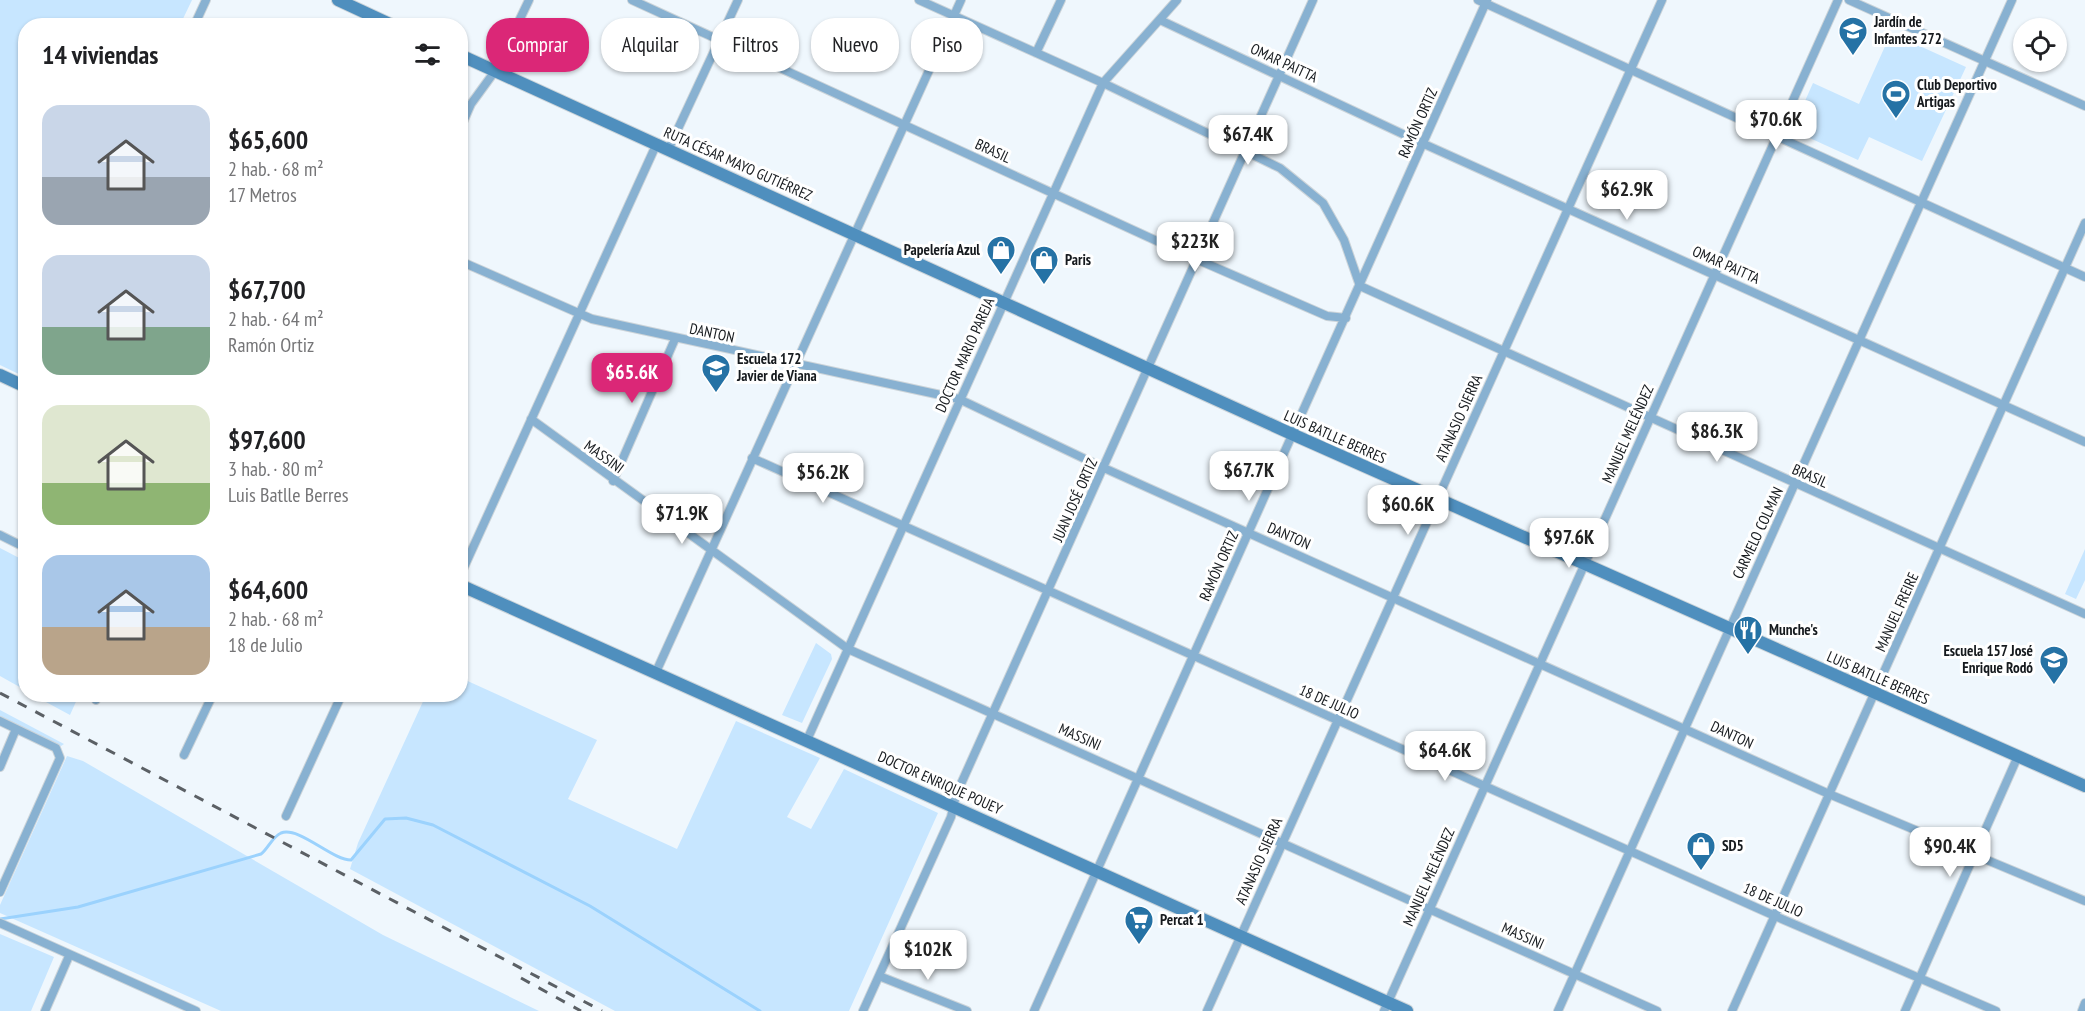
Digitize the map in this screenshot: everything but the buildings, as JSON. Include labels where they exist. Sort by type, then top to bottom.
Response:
[{"type":"street","points":[[198,18],[206,0]]},
{"type":"street","points":[[338,0],[377,18]]},
{"type":"street","points":[[520,18],[529,0]]},
{"type":"street","name":"BRASIL","points":[[632,0],[711,36]]},
{"type":"street","points":[[730,18],[738,0]]},
{"type":"street","points":[[919,0],[1103,83],[1280,168],[1323,203],[1344,240],[1360,286]]},
{"type":"street","points":[[656,672],[961,0]]},
{"type":"street","points":[[1036,53],[1061,0]]},
{"type":"street","name":"DOCTOR MARIO PAREJA","points":[[807,740],[906,526],[959,399],[1103,83],[1177,0]]},
{"type":"street","name":"JUAN JOSÉ ORTIZ","points":[[863,1011],[951,817],[953,806],[993,712],[1313,0]]},
{"type":"street","name":"ATANASIO SIERRA","points":[[1207,1011],[1337,720],[1439,500],[1503,352],[1662,0]]},
{"type":"street","name":"MANUEL MELÉNDEZ","points":[[1386,1007],[1838,0]]},
{"type":"street","points":[[1849,0],[2085,106]]},
{"type":"street","name":"CARMELO COLMAN","points":[[1558,1011],[2012,0]]},
{"type":"street","points":[[1484,1],[2085,277]]},
{"type":"street","name":"RAMÓN ORTIZ","points":[[1034,1011],[1424,144],[1484,1]]},
{"type":"street","name":"OMAR PAITTA","points":[[1160,20],[1424,144],[2085,442]]},
{"type":"street","points":[[468,558],[579,311],[711,57]]},
{"type":"street","name":"RUTA CÉSAR MAYO GUTIÉRREZ","points":[[468,59],[486,67]]},
{"type":"street","points":[[468,111],[494,72]]},
{"type":"street","name":"RUTA CÉSAR MAYO GUTIÉRREZ","points":[[497,72],[855,233],[1002,303]]},
{"type":"street","name":"BRASIL","points":[[788,72],[1196,259],[1327,316],[1346,318]]},
{"type":"street","name":"MANUEL FREIRE","points":[[1732,1011],[2085,223]]},
{"type":"street","name":"DANTON","points":[[468,264],[579,311],[592,319],[675,339],[959,399],[1104,468],[1829,794],[2085,901]]},
{"type":"street","name":"BRASIL","points":[[1360,286],[1939,549],[2084,611]]},
{"type":"street","name":"LUIS BATLLE BERRES","points":[[1002,303],[1585,566],[2085,786]]},
{"type":"street","points":[[613,480],[675,339]]},
{"type":"street","points":[[0,375],[18,383]]},
{"type":"street","name":"MASSINI","points":[[531,419],[848,649],[1657,1011]]},
{"type":"street","name":"18 DE JULIO","points":[[752,458],[1050,589],[1775,916],[1919,980],[1996,1011]]},
{"type":"street","points":[[0,535],[18,544]]},
{"type":"street","name":"DOCTOR ENRIQUE POUEY","points":[[468,589],[1097,871],[1386,1007],[1407,1011]]},
{"type":"street","points":[[184,755],[209,702]]},
{"type":"street","points":[[286,816],[338,702]]},
{"type":"street","points":[[0,721],[59,752],[60,758],[0,892]]},
{"type":"street","points":[[0,767],[16,729]]},
{"type":"street","points":[[1905,1011],[2018,756]]},
{"type":"street","points":[[0,924],[196,1011]]},
{"type":"street","points":[[45,1011],[69,956]]},
{"type":"street","points":[[879,976],[967,1011]]},
{"type":"street","points":[[2082,1011],[2085,1004]]},
{"type":"shaded area","points":[[0,0],[192,0],[183,18],[18,18],[18,374],[0,365]]},
{"type":"shaded area","points":[[1891,33],[1966,67],[1922,161],[1869,137],[1858,160],[1792,130],[1813,83],[1859,104]]},
{"type":"shaded area","points":[[0,548],[18,557],[18,686],[0,676]]},
{"type":"shaded area","points":[[2085,549],[2085,580],[2076,599],[2065,594]]},
{"type":"shaded area","points":[[816,643],[831,654],[832,659],[802,723],[782,715]]},
{"type":"shaded area","points":[[468,681],[597,740],[568,799],[677,849],[736,721],[820,758],[787,817],[811,829],[844,769],[938,813],[849,1011],[615,1011],[350,869],[358,843],[423,702],[468,702]]},
{"type":"shaded area","points":[[46,702],[76,702],[70,715]]},
{"type":"shaded area","points":[[0,710],[64,744],[61,746],[0,716]]},
{"type":"shaded area","points":[[67,756],[83,761],[383,935],[539,1011],[221,1011],[0,913],[0,905]]},
{"type":"shaded area","points":[[0,934],[54,957],[31,1011],[0,1011]]},
{"type":"waterway","points":[[0,919],[78,907],[261,854],[281,833],[297,834],[343,859],[351,860],[385,819],[406,818],[433,825],[590,906],[760,1011]]},
{"type":"railway","points":[[0,693],[602,1011]]},
{"type":"railway","points":[[521,978],[581,1011]]},
{"type":"place","name":"Jardín de Infantes 272","points":[[1853,56]]},
{"type":"place","name":"Club Deportivo Artigas","points":[[1896,120]]},
{"type":"place","name":"Papelería Azul","points":[[1001,276]]},
{"type":"place","name":"Paris","points":[[1044,286]]},
{"type":"place","name":"Escuela 172 Javier de Viana","points":[[716,394]]},
{"type":"place","name":"Munche's","points":[[1748,656]]},
{"type":"place","name":"Escuela 157 José Enrique Rodó","points":[[2054,686]]},
{"type":"place","name":"SD5","points":[[1701,872]]},
{"type":"place","name":"Percat 1","points":[[1139,946]]}]
